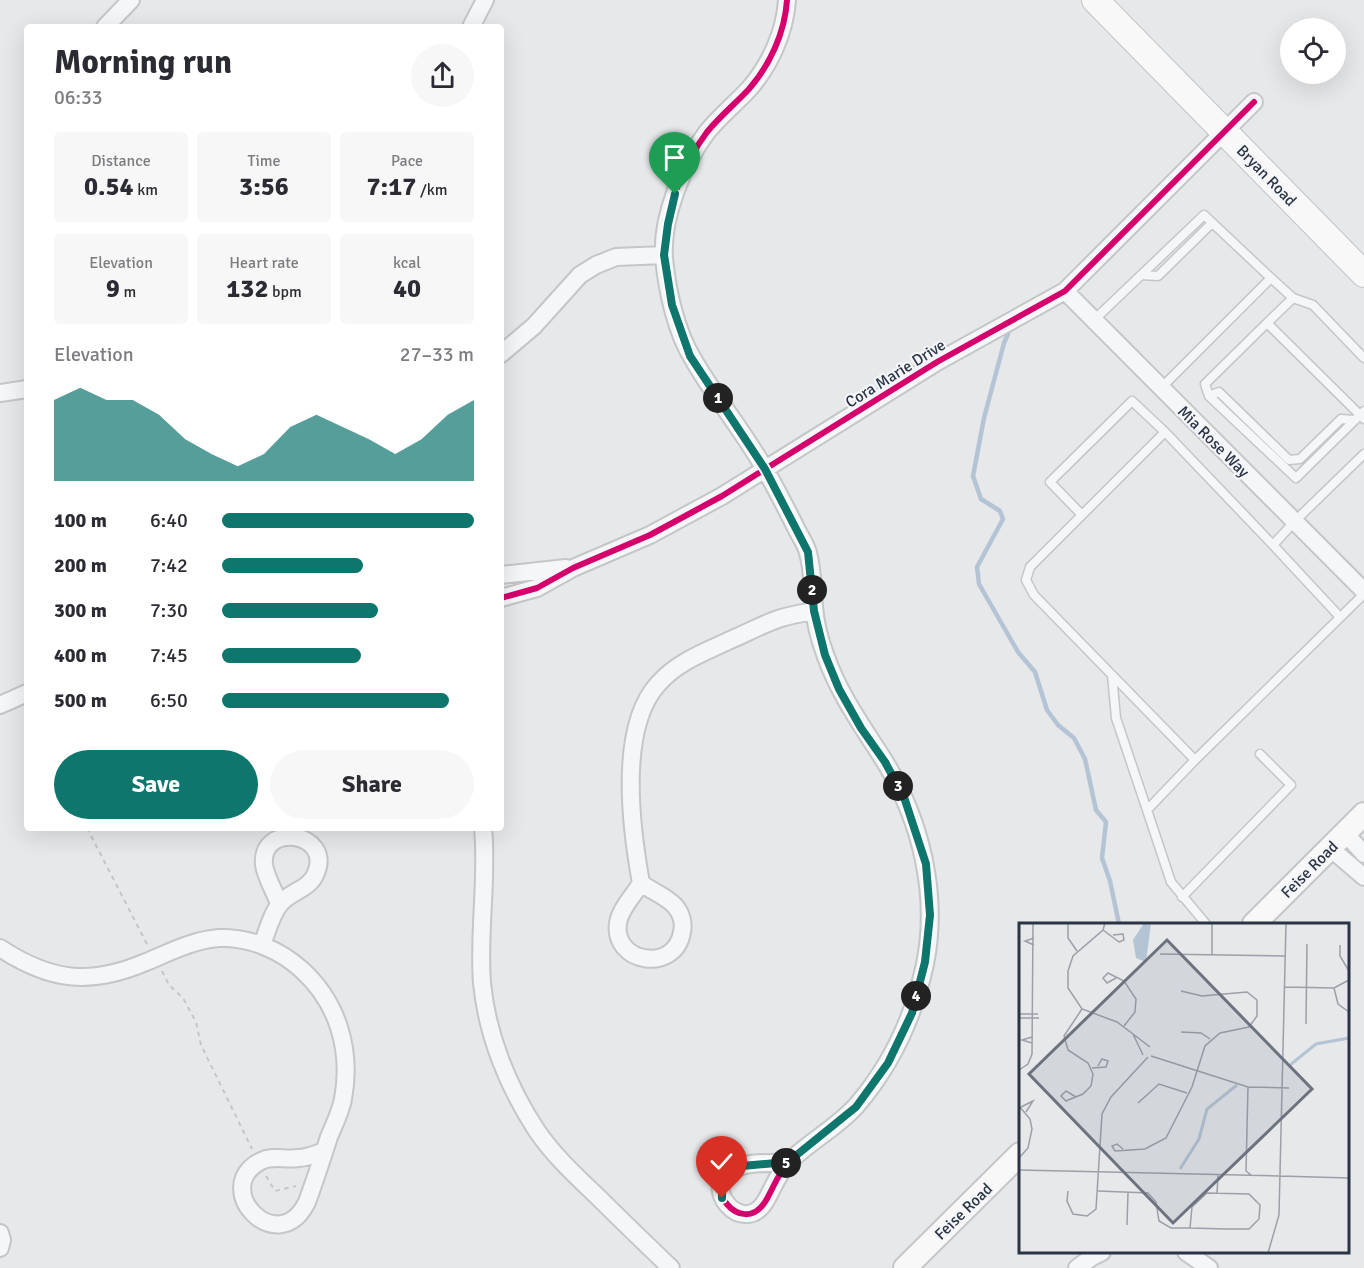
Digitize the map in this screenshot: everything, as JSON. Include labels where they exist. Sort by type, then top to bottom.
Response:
[{"type":"main road","name":"Bryan Road","points":[[1095,0],[1364,274]]},
{"type":"street","points":[[108,24],[131,0]]},
{"type":"street","points":[[473,24],[485,0]]},
{"type":"street","points":[[787,0],[780,30],[766,65],[747,92],[709,129],[681,177],[668,224],[664,255],[672,305],[690,356],[765,469],[808,552],[814,611],[825,655],[839,689],[904,797],[926,864],[930,915],[925,962],[912,1013],[888,1063],[856,1107],[788,1162]]},
{"type":"street","name":"Cora Marie Drive","points":[[504,597],[537,588],[573,568],[650,535],[722,496],[937,362],[1065,291],[1254,102]]},
{"type":"street","points":[[504,351],[534,326],[579,275],[616,257],[664,255]]},
{"type":"street","name":"Mia Rose Way","points":[[1065,291],[1364,592]]},
{"type":"street","points":[[0,393],[24,389]]},
{"type":"street","name":"Cora Marie Drive","points":[[504,575],[573,568]]},
{"type":"street","points":[[640,883],[669,901],[681,916],[683,927],[676,948],[668,955],[658,959],[647,960],[637,957],[628,951],[618,933],[618,922],[640,883],[634,844],[631,780],[636,729],[640,713],[648,698],[658,684],[688,659],[779,619],[814,611]]},
{"type":"street","points":[[0,705],[24,694]]},
{"type":"street","name":"Feise Road","points":[[1255,923],[1364,814]]},
{"type":"street","points":[[483,831],[485,846],[480,936],[482,984],[490,1030],[499,1057],[538,1132],[560,1159],[671,1268]]},
{"type":"street","points":[[1337,841],[1364,854]]},
{"type":"street","points":[[1337,841],[1364,878]]},
{"type":"street","points":[[262,945],[279,904]]},
{"type":"street","points":[[0,948],[24,963],[45,972],[67,977],[92,976],[120,970],[180,947],[219,938],[245,940],[262,945],[293,962],[314,981],[328,1000],[340,1027],[345,1050],[343,1100],[307,1202],[295,1218],[284,1223],[272,1224],[251,1213],[245,1203],[243,1184],[252,1167],[267,1159],[299,1158],[324,1151]]},
{"type":"street","name":"Feise Road","points":[[905,1268],[1019,1155]]},
{"type":"street","points":[[0,1233],[2,1240],[0,1248]]},
{"type":"street","points":[[1077,1268],[1099,1253]]},
{"type":"street","points":[[1189,1253],[1209,1268]]},
{"type":"lane","points":[[1094,320],[1204,215],[1293,298],[1313,305],[1364,358]]},
{"type":"lane","points":[[1161,388],[1271,278]]},
{"type":"lane","points":[[1293,298],[1205,384],[1209,396],[1296,478],[1361,417]]},
{"type":"lane","points":[[1267,323],[1361,417]]},
{"type":"lane","points":[[1209,396],[1219,392],[1289,460],[1300,459],[1341,419],[1361,417]]},
{"type":"lane","points":[[1082,515],[1050,482],[1132,401],[1165,432],[1340,617]]},
{"type":"lane","points":[[1165,432],[1030,567],[1026,580],[1034,595],[1195,759]]},
{"type":"lane","points":[[1273,545],[1364,456]]},
{"type":"lane","points":[[1147,810],[1195,759],[1364,592]]},
{"type":"lane","points":[[1112,675],[1116,718],[1171,882],[1205,923]]},
{"type":"lane","points":[[1182,897],[1291,785],[1260,754]]},
{"type":"path","points":[[89,831],[150,948]]},
{"type":"path","points":[[159,965],[170,985],[183,998],[196,1022],[201,1046],[255,1155]]},
{"type":"path","points":[[263,1171],[275,1191],[303,1184]]},
{"type":"waterway","points":[[1008,334],[984,418],[973,476],[981,499],[1000,511],[1003,519],[977,567],[979,584],[1018,652],[1035,672],[1047,710],[1058,725],[1074,738],[1085,759],[1096,810],[1106,822],[1102,858],[1110,881],[1119,923]]},
{"type":"cycle path","points":[[787,0],[780,36],[770,59],[757,80],[707,132],[682,175],[666,226],[664,258],[667,283],[677,324],[687,348],[758,458],[806,546],[811,566],[815,618],[824,651],[845,698],[885,762],[908,809],[924,859],[930,912],[925,964],[915,1002],[891,1057],[869,1090],[849,1113],[788,1163],[765,1202],[756,1212],[745,1214],[727,1205],[722,1195],[721,1185],[725,1176],[736,1168],[748,1164],[788,1162]]},
{"type":"cycle path","points":[[504,597],[537,588],[573,568],[650,535],[722,496],[937,362],[1065,291],[1254,102]]},
{"type":"route","points":[[675,194],[664,255],[672,305],[690,356],[765,469],[808,552],[814,611],[825,655],[839,689],[904,797],[926,864],[930,915],[925,962],[912,1013],[888,1063],[856,1107],[788,1162],[734,1168],[722,1182],[722,1198]]}]
